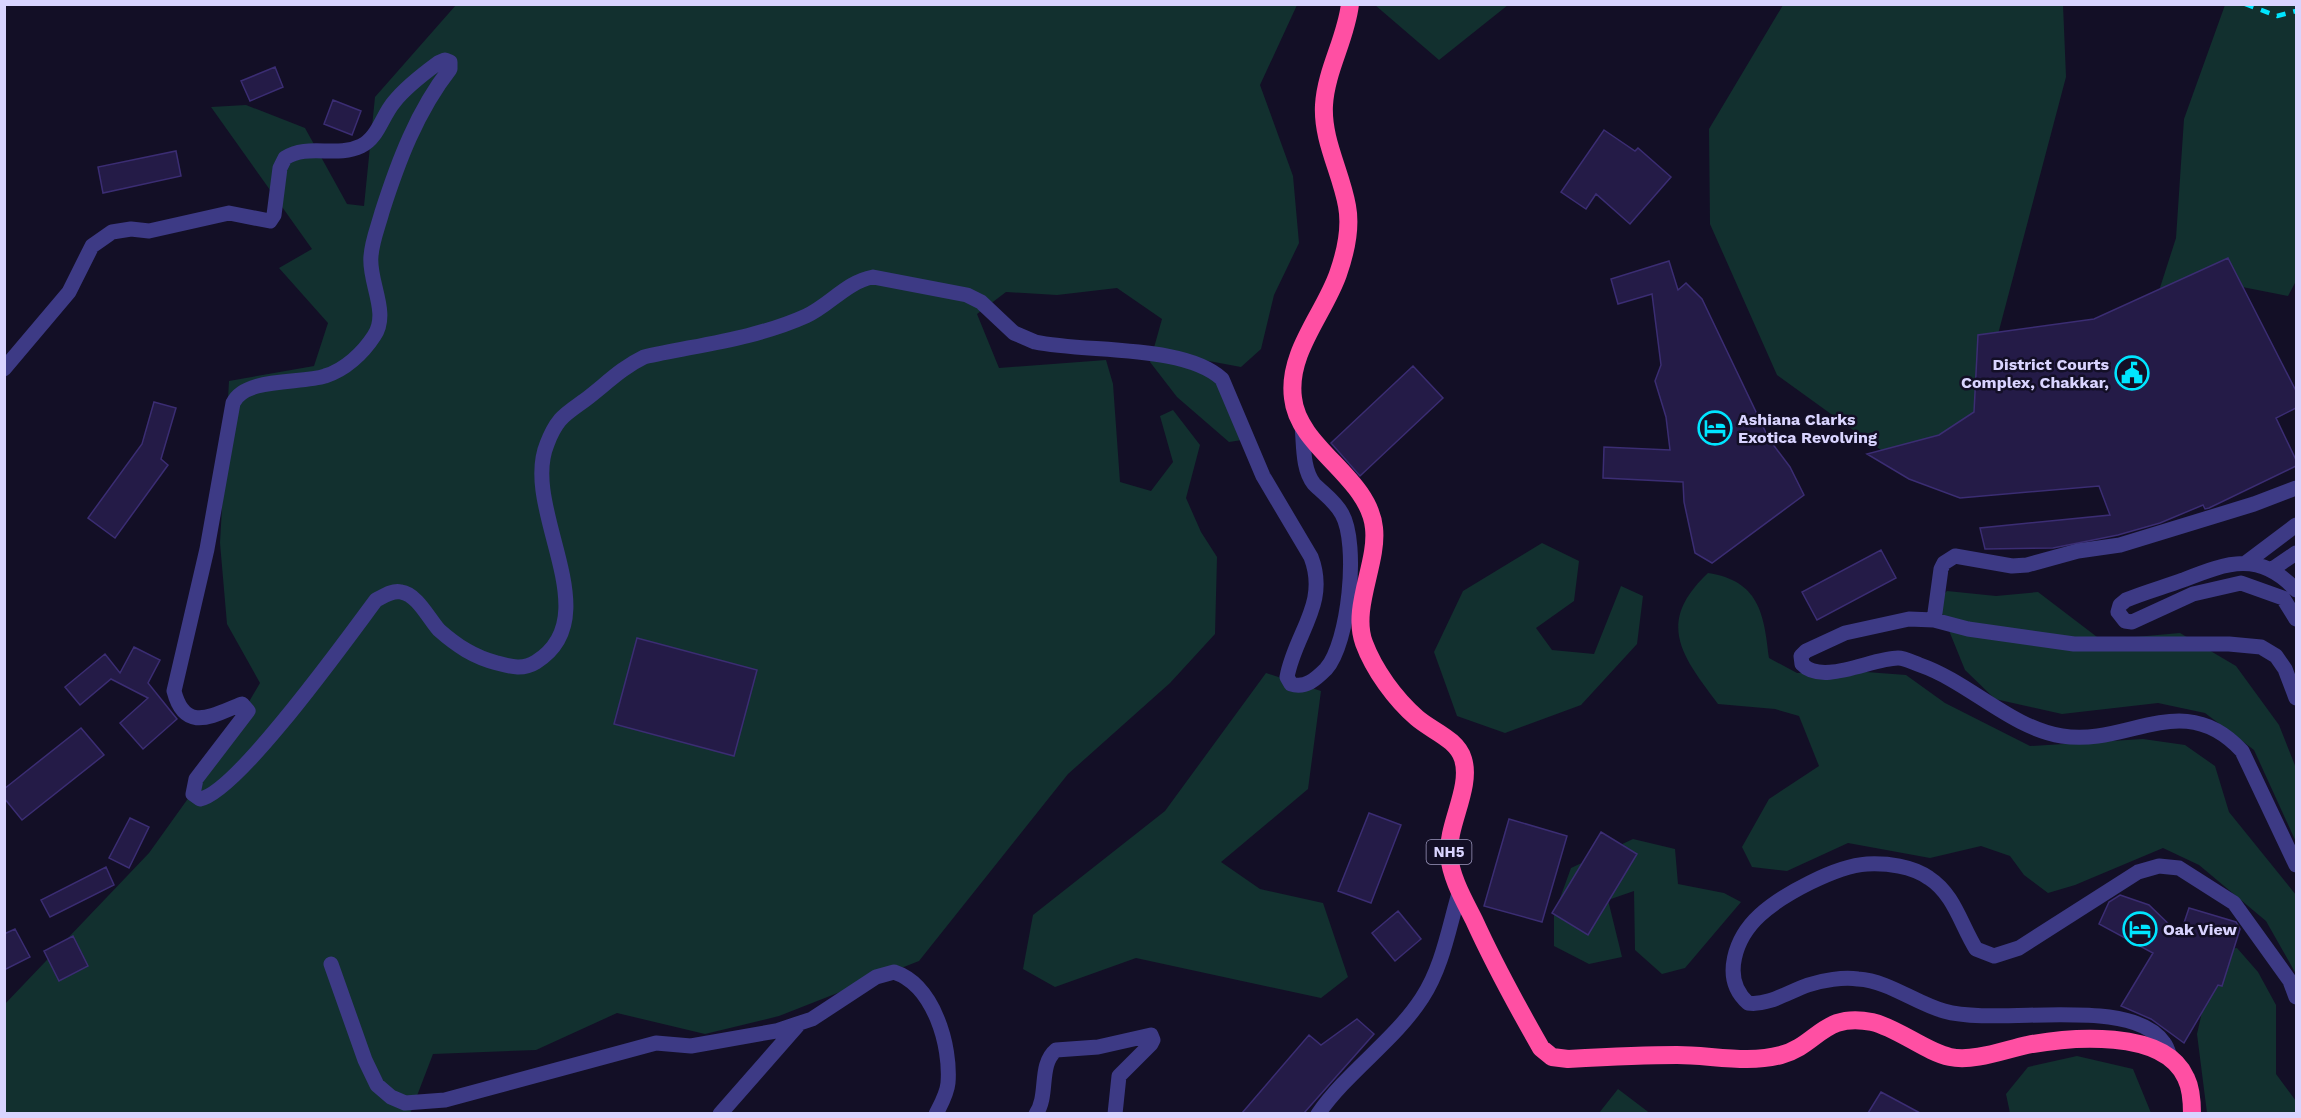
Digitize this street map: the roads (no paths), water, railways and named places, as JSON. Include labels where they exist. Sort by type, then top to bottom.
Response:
[{"type":"highway","name":"NH5","points":[[1350,4],[1348,27],[1330,74],[1324,105],[1326,129],[1348,208],[1346,242],[1338,274],[1295,363],[1293,398],[1302,426],[1363,500],[1374,529],[1362,614],[1362,638],[1369,656],[1398,699],[1418,719],[1454,743],[1463,757],[1466,773],[1449,842],[1450,860],[1460,890],[1494,962],[1541,1048],[1552,1057],[1568,1059],[1677,1055],[1764,1058],[1782,1055],[1798,1048],[1820,1030],[1840,1021],[1871,1022],[1950,1058],[1983,1055],[2030,1045],[2106,1038],[2150,1048],[2171,1060],[2186,1077],[2192,1113]]},
{"type":"street","points":[[4,369],[69,292],[86,254],[102,238],[119,230],[149,231],[185,225],[222,214],[270,221],[274,215],[280,168],[285,158],[304,150],[339,151],[360,146],[369,141],[396,100],[438,63],[445,60],[450,62],[450,69],[416,122],[388,193],[372,247],[370,260],[380,320],[375,334],[342,369],[325,376],[248,389],[233,403],[207,549],[174,691],[185,712],[195,719],[242,704],[248,711],[196,779],[193,794],[200,799],[214,792],[268,741],[376,600],[390,593],[402,591],[410,596],[438,628],[458,646],[479,658],[511,667],[525,667],[538,661],[558,641],[566,624],[567,596],[547,514],[543,480],[546,446],[560,420],[627,366],[644,357],[780,326],[807,315],[853,283],[863,279],[873,278],[967,295],[981,302],[1014,333],[1035,342],[1185,359],[1211,369],[1222,379],[1263,476],[1317,571],[1318,587],[1314,604],[1287,677],[1291,684],[1298,687],[1307,684],[1328,666],[1341,639],[1353,557],[1351,538],[1342,514],[1308,474],[1302,426]]},
{"type":"street","points":[[1934,620],[1941,569],[1944,563],[1955,556],[2012,566],[2027,565],[2078,551],[2120,545],[2254,504],[2296,488]]},
{"type":"street","points":[[2247,562],[2296,525]]},
{"type":"street","points":[[2271,570],[2296,553]]},
{"type":"street","points":[[2296,590],[2271,570],[2247,562],[2215,566],[2126,600],[2120,605],[2118,612],[2125,621],[2132,622],[2193,594],[2241,583],[2283,598],[2296,619]]},
{"type":"street","points":[[2296,699],[2285,669],[2276,656],[2261,647],[2229,644],[2074,644],[1968,629],[1934,620],[1909,620],[1845,633],[1806,651],[1801,656],[1802,664],[1809,669],[1830,672],[1899,658],[1943,673],[2013,717],[2042,731],[2063,736],[2086,737],[2149,724],[2187,722],[2209,724],[2229,736],[2242,751],[2296,865]]},
{"type":"street","points":[[2171,1060],[2165,1043],[2152,1031],[2137,1023],[2118,1018],[2070,1013],[1996,1018],[1972,1016],[1943,1011],[1894,989],[1859,979],[1811,984],[1761,1003],[1748,1003],[1735,988],[1734,957],[1745,933],[1760,915],[1780,901],[1840,870],[1865,864],[1894,865],[1927,876],[1950,899],[1976,949],[1994,956],[2030,941],[2138,872],[2159,866],[2179,868],[2234,903],[2268,954],[2290,981],[2296,997]]},
{"type":"street","points":[[1318,1113],[1409,1017],[1423,997],[1437,971],[1460,890]]},
{"type":"street","points":[[331,964],[365,1060],[377,1085],[391,1097],[405,1103],[446,1100],[656,1043],[691,1046],[798,1025],[825,1011],[882,974],[898,973],[912,982],[928,1000],[944,1041],[948,1085],[936,1113]]},
{"type":"street","points":[[720,1113],[798,1025]]},
{"type":"street","points":[[1036,1113],[1042,1103],[1048,1059],[1056,1050],[1098,1047],[1151,1035],[1153,1040],[1151,1044],[1119,1076],[1115,1113]]},
{"type":"railway","points":[[2245,4],[2277,16],[2296,11]]},
{"type":"place","name":"District Courts Complex, Chakkar,","points":[[2132,373]]},
{"type":"place","name":"Ashiana Clarks Exotica Revolving","points":[[1715,428]]},
{"type":"place","name":"Oak View","points":[[2140,929]]}]
